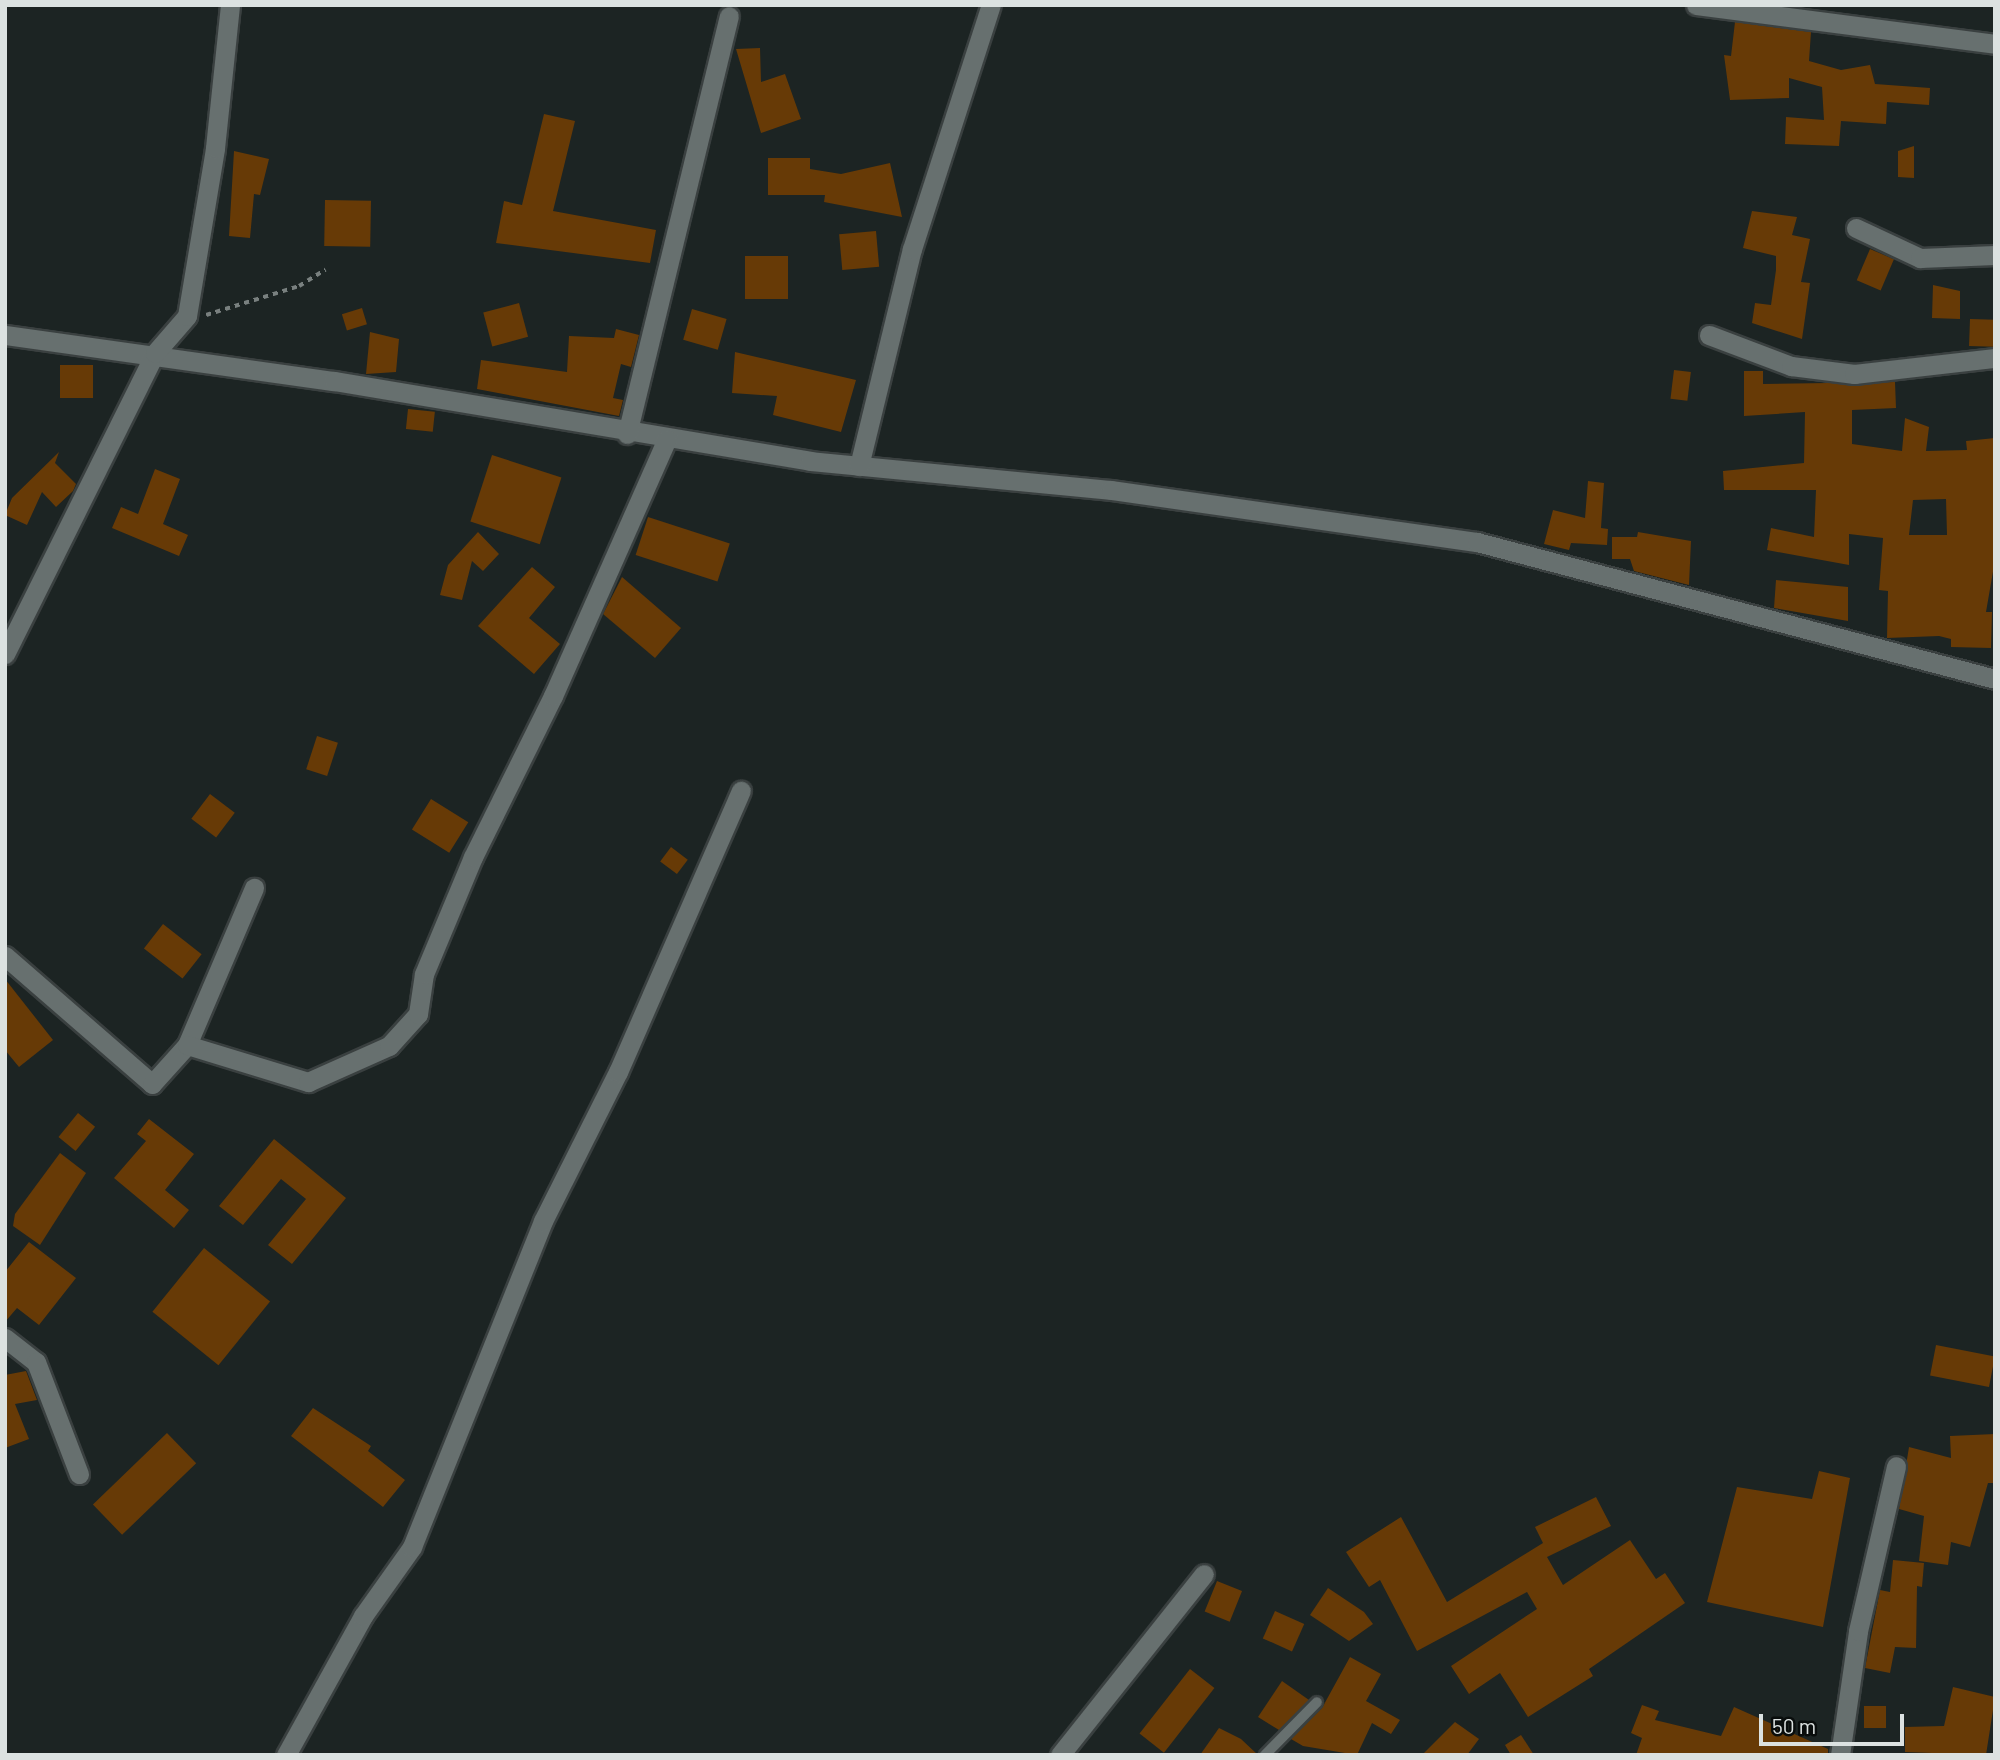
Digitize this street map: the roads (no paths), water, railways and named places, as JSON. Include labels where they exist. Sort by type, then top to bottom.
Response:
[{"type":"street","points":[[5,654],[155,354],[187,316],[215,148],[230,5]]},
{"type":"street","points":[[859,466],[912,249],[991,5]]},
{"type":"street","points":[[1696,5],[1779,8],[1995,44]]},
{"type":"street","points":[[627,435],[729,16]]},
{"type":"street","points":[[1857,228],[1920,258],[1995,255]]},
{"type":"street","points":[[5,335],[155,354],[627,435],[859,466],[1111,490],[1477,542],[1995,680]]},
{"type":"street","points":[[1709,335],[1791,366],[1854,374],[1995,358]]},
{"type":"street","points":[[187,1045],[308,1082],[388,1046],[418,1014],[424,974],[473,857],[553,696],[667,439]]},
{"type":"street","points":[[285,1755],[363,1616],[412,1547],[543,1221],[618,1072],[741,791]]},
{"type":"street","points":[[5,956],[152,1084],[187,1045],[254,888]]},
{"type":"street","points":[[5,1338],[36,1362],[79,1474]]},
{"type":"street","points":[[1840,1755],[1858,1631],[1896,1466]]},
{"type":"street","points":[[1060,1755],[1204,1574]]},
{"type":"lane","points":[[1265,1755],[1317,1702]]}]
